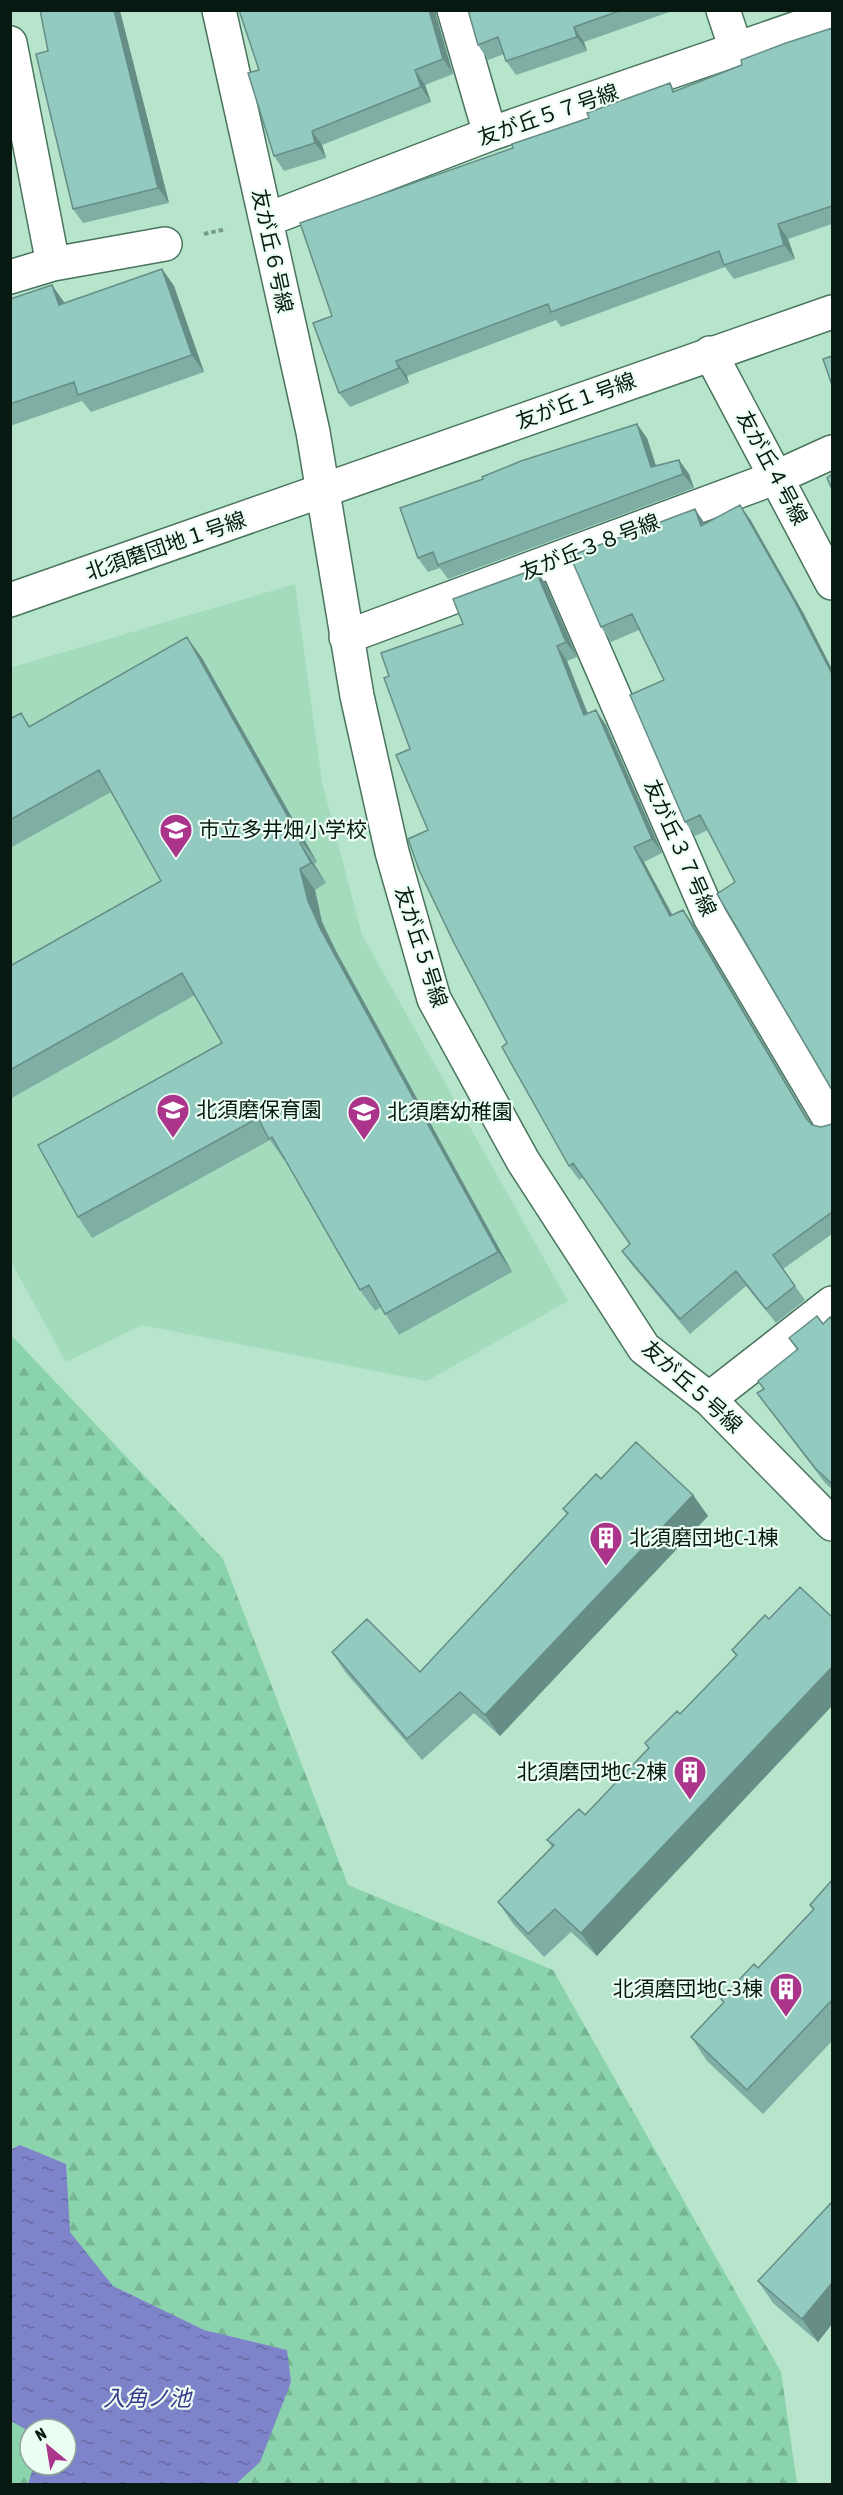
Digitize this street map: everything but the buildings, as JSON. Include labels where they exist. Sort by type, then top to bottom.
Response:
[{"type":"street","name":"友が丘６号線","points":[[219,10],[313,432],[321,492]]},
{"type":"street","points":[[454,10],[490,134]]},
{"type":"street","points":[[723,10],[736,49]]},
{"type":"street","name":"友が丘５７号線","points":[[266,220],[490,134],[832,15]]},
{"type":"street","points":[[10,43],[53,264]]},
{"type":"street","points":[[10,277],[53,264],[165,244]]},
{"type":"street","name":"友が丘１号線","points":[[321,492],[832,312]]},
{"type":"street","name":"友が丘４号線","points":[[711,353],[832,583]]},
{"type":"street","name":"友が丘３８号線","points":[[346,637],[777,477],[832,452]]},
{"type":"street","name":"北須磨団地１号線","points":[[10,600],[321,492]]},
{"type":"street","name":"友が丘５号線","points":[[321,492],[346,637],[392,852],[434,999],[523,1161],[644,1348],[709,1399],[832,1524]]},
{"type":"street","name":"友が丘３７号線","points":[[555,560],[710,918],[832,1123]]},
{"type":"street","points":[[709,1399],[832,1303]]},
{"type":"shaded area","points":[[295,584],[322,782],[362,935],[568,1301],[427,1381],[142,1325],[66,1362],[11,1262],[10,668]]},
{"type":"green space","points":[[10,1334],[223,1559],[348,1885],[553,1970],[781,2372],[797,2484],[11,2484]]},
{"type":"water","name":"入角ノ池","points":[[20,2145],[66,2164],[70,2232],[113,2286],[204,2330],[287,2350],[291,2382],[260,2462],[236,2484],[28,2484],[30,2477],[78,2477],[78,2417],[18,2417],[18,2425],[11,2421],[10,2150]]},
{"type":"place","name":"市立多井畑小学校","points":[[176,859]]},
{"type":"place","name":"北須磨保育園","points":[[173,1139]]},
{"type":"place","name":"北須磨幼稚園","points":[[364,1141]]},
{"type":"place","name":"北須磨団地C-1棟","points":[[606,1567]]},
{"type":"place","name":"北須磨団地C-2棟","points":[[690,1801]]},
{"type":"place","name":"北須磨団地C-3棟","points":[[786,2018]]}]
